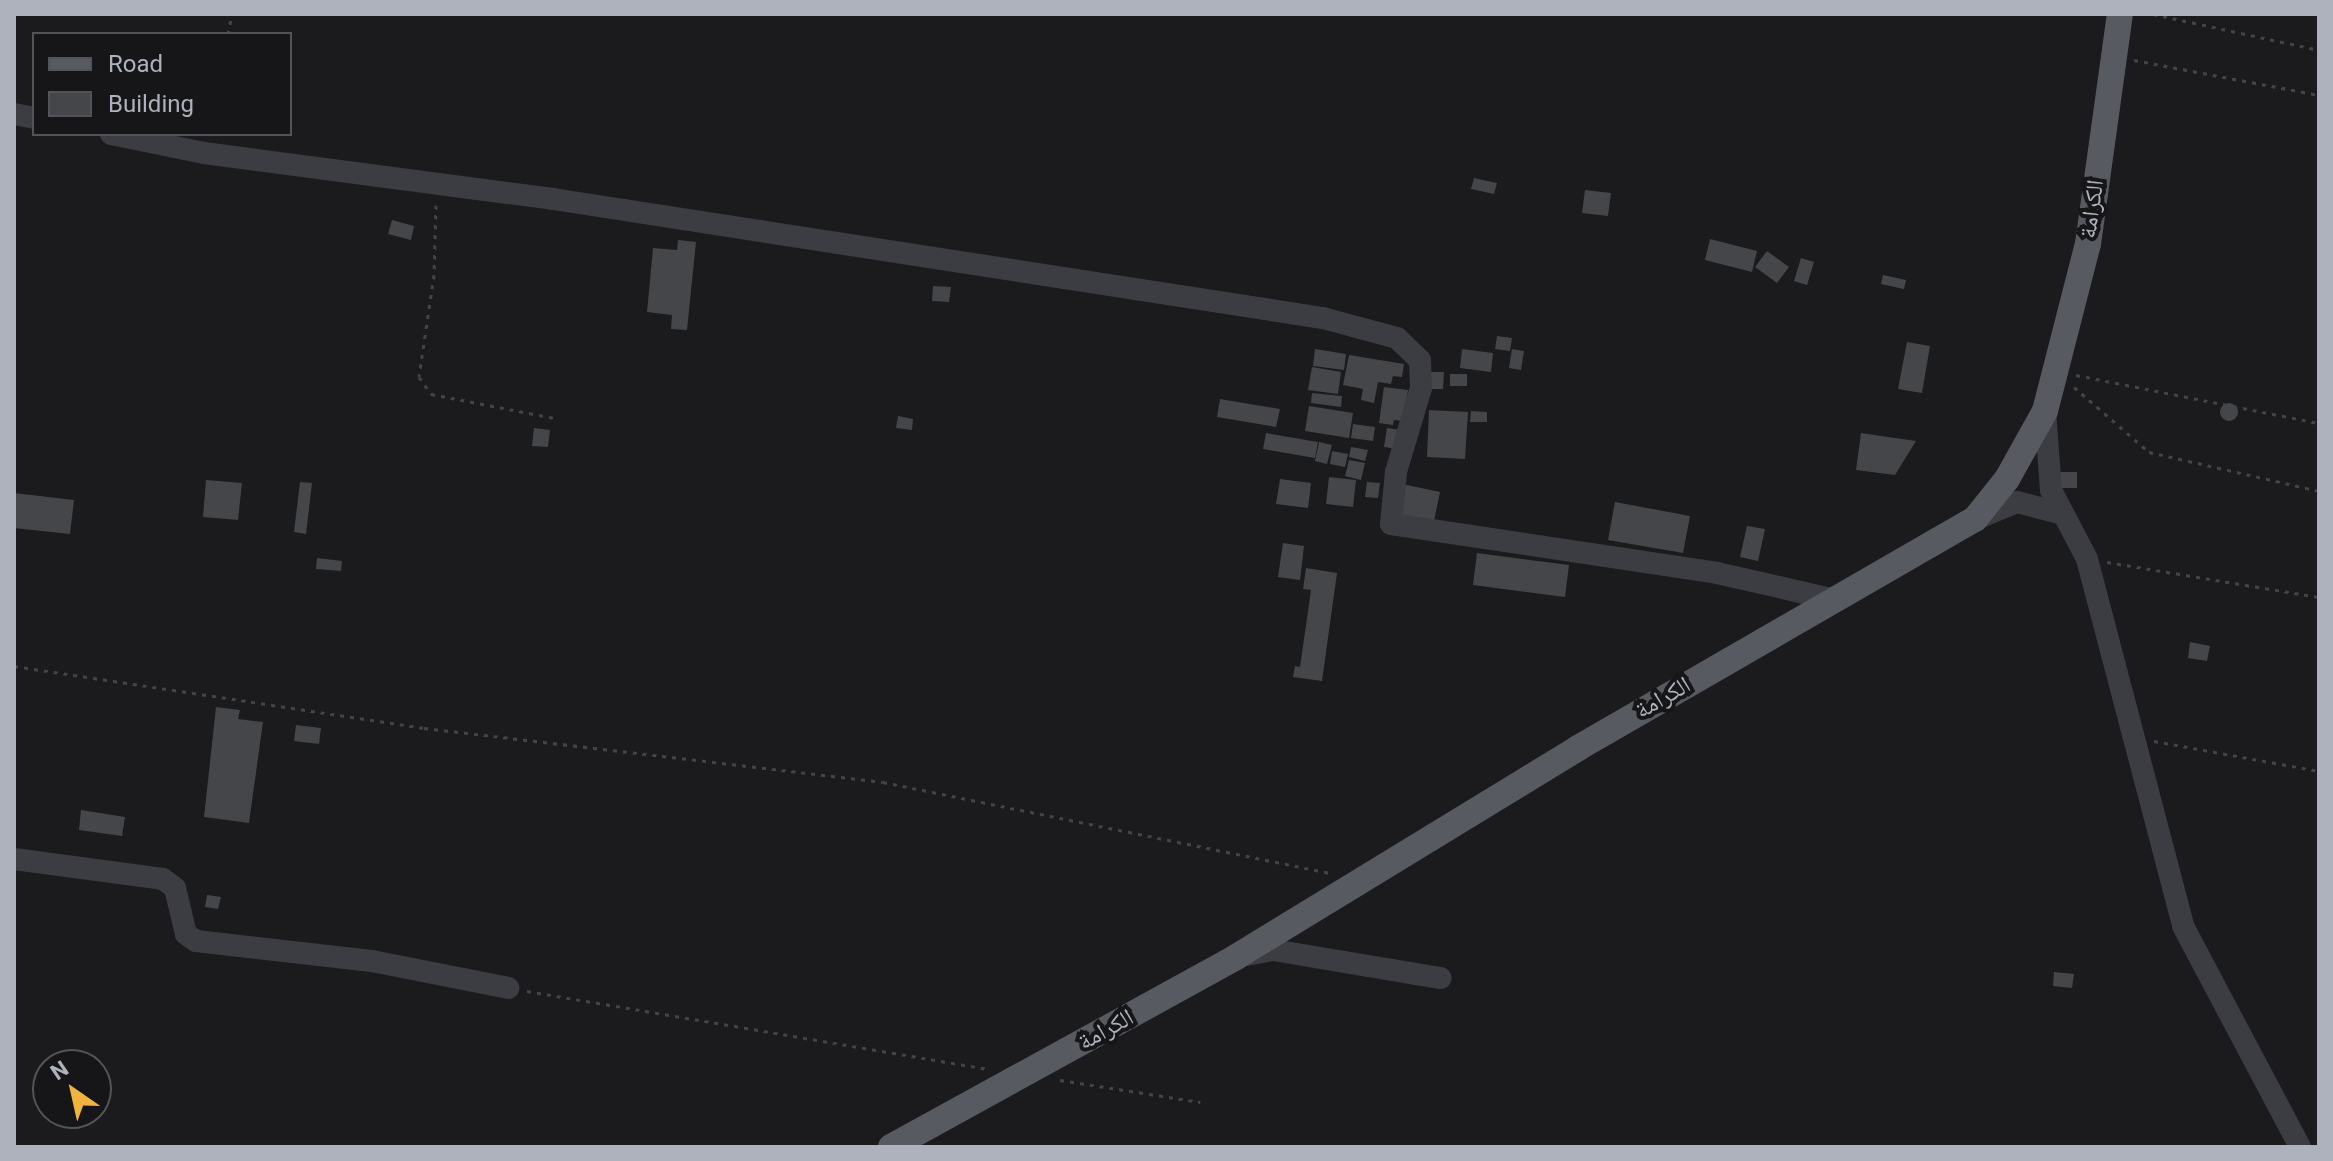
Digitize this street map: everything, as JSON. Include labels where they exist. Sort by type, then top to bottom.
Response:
[{"type":"main road","name":"الكرامة","points":[[891,1147],[1236,957],[1831,599],[1975,519],[2007,479],[2045,411],[2088,244],[2120,14]]},
{"type":"street","points":[[121,136],[204,153],[436,184],[1119,285],[1323,318],[1397,338],[1420,360],[1421,388],[1396,472],[1391,524],[1717,573],[1831,599]]},
{"type":"street","points":[[2045,411],[2046,466],[2063,514],[2087,559],[2130,737],[2183,926],[2300,1147]]},
{"type":"street","points":[[1975,519],[2017,502],[2063,514]]},
{"type":"street","points":[[14,859],[163,879],[175,888],[186,934],[196,941],[372,961],[508,988]]},
{"type":"street","points":[[1236,957],[1273,950],[1441,978]]},
{"type":"path","points":[[2153,14],[2319,50]]},
{"type":"path","points":[[2115,56],[2319,95]]},
{"type":"path","points":[[436,184],[434,275],[419,377],[431,394],[554,418]]},
{"type":"path","points":[[2056,371],[2319,423]]},
{"type":"path","points":[[2056,371],[2149,452],[2319,491]]},
{"type":"path","points":[[2087,559],[2319,597]]},
{"type":"path","points":[[14,666],[424,728],[883,782],[1361,880]]},
{"type":"path","points":[[2130,737],[2319,771]]},
{"type":"path","points":[[508,988],[1200,1102]]},
{"type":"building","points":[[1474,178],[1497,183],[1494,194],[1471,189]]},
{"type":"building","points":[[1585,190],[1611,193],[1608,216],[1582,213]]},
{"type":"building","points":[[392,220],[414,226],[411,240],[388,234]]},
{"type":"building","points":[[1710,239],[1757,251],[1752,272],[1705,260]]},
{"type":"building","points":[[678,240],[696,242],[687,330],[671,329],[672,315],[647,312],[653,248],[677,250]]},
{"type":"building","points":[[1767,251],[1789,267],[1777,283],[1755,267]]},
{"type":"building","points":[[1801,258],[1814,262],[1807,285],[1794,281]]},
{"type":"building","points":[[1883,275],[1906,280],[1904,289],[1881,284]]},
{"type":"building","points":[[933,286],[951,287],[949,302],[932,301]]},
{"type":"building","points":[[1497,336],[1512,338],[1510,351],[1495,349]]},
{"type":"building","points":[[1907,342],[1930,346],[1922,393],[1898,389]]},
{"type":"building","points":[[1315,349],[1346,354],[1344,370],[1313,366]]},
{"type":"building","points":[[1462,349],[1493,353],[1491,372],[1460,368]]},
{"type":"building","points":[[1512,349],[1524,351],[1521,370],[1509,368]]},
{"type":"building","points":[[1349,355],[1404,364],[1402,377],[1393,376],[1391,384],[1378,382],[1374,403],[1361,400],[1363,389],[1343,385]]},
{"type":"building","points":[[1312,367],[1341,372],[1338,394],[1308,390]]},
{"type":"building","points":[[1428,372],[1444,372],[1443,389],[1428,389]]},
{"type":"building","points":[[1450,374],[1467,374],[1467,386],[1450,386]]},
{"type":"building","points":[[1384,387],[1408,390],[1403,421],[1394,420],[1393,425],[1379,423]]},
{"type":"building","points":[[1312,393],[1342,396],[1341,407],[1311,403]]},
{"type":"building","points":[[1220,399],[1280,409],[1276,427],[1217,417]]},
{"type":"building","points":[[2229,403],[2238,412],[2229,421],[2220,412]]},
{"type":"building","points":[[1309,406],[1353,413],[1349,438],[1305,431]]},
{"type":"building","points":[[1429,410],[1468,412],[1465,459],[1427,457]]},
{"type":"building","points":[[1471,411],[1487,412],[1487,422],[1470,422]]},
{"type":"building","points":[[898,416],[913,419],[912,430],[896,428]]},
{"type":"building","points":[[1353,424],[1375,427],[1373,441],[1351,438]]},
{"type":"building","points":[[534,428],[550,430],[548,447],[532,446]]},
{"type":"building","points":[[1387,428],[1400,430],[1397,449],[1384,447]]},
{"type":"building","points":[[1266,433],[1318,442],[1315,458],[1263,449]]},
{"type":"building","points":[[1861,433],[1916,441],[1895,475],[1856,470]]},
{"type":"building","points":[[1319,442],[1332,445],[1327,464],[1315,461]]},
{"type":"building","points":[[1351,447],[1368,450],[1365,461],[1349,457]]},
{"type":"building","points":[[1332,451],[1348,454],[1345,467],[1330,464]]},
{"type":"building","points":[[1349,460],[1365,463],[1361,480],[1345,476]]},
{"type":"building","points":[[2060,472],[2077,472],[2077,488],[2060,488]]},
{"type":"building","points":[[1329,477],[1356,480],[1353,507],[1326,504]]},
{"type":"building","points":[[1280,479],[1311,483],[1308,508],[1276,504]]},
{"type":"building","points":[[206,480],[242,483],[238,520],[203,517]]},
{"type":"building","points":[[300,482],[312,483],[306,534],[294,532]]},
{"type":"building","points":[[1367,482],[1380,483],[1378,498],[1365,497]]},
{"type":"building","points":[[1402,484],[1440,492],[1433,526],[1395,519]]},
{"type":"building","points":[[14,493],[74,500],[70,534],[14,528]]},
{"type":"building","points":[[1615,502],[1690,516],[1683,553],[1608,540]]},
{"type":"building","points":[[1747,526],[1765,529],[1758,561],[1740,557]]},
{"type":"building","points":[[1283,543],[1304,546],[1300,580],[1278,577]]},
{"type":"building","points":[[1477,553],[1569,565],[1565,597],[1473,585]]},
{"type":"building","points":[[317,558],[342,561],[341,571],[316,569]]},
{"type":"building","points":[[1306,568],[1337,573],[1322,681],[1293,677],[1295,666],[1300,667],[1311,590],[1303,589]]},
{"type":"building","points":[[2190,642],[2210,646],[2207,661],[2188,658]]},
{"type":"building","points":[[216,707],[240,710],[238,719],[263,722],[249,823],[204,817]]},
{"type":"building","points":[[296,725],[321,728],[319,744],[294,741]]},
{"type":"building","points":[[81,810],[125,817],[122,836],[79,830]]},
{"type":"building","points":[[207,895],[221,897],[218,909],[205,907]]},
{"type":"building","points":[[2054,972],[2074,974],[2072,988],[2053,986]]}]
